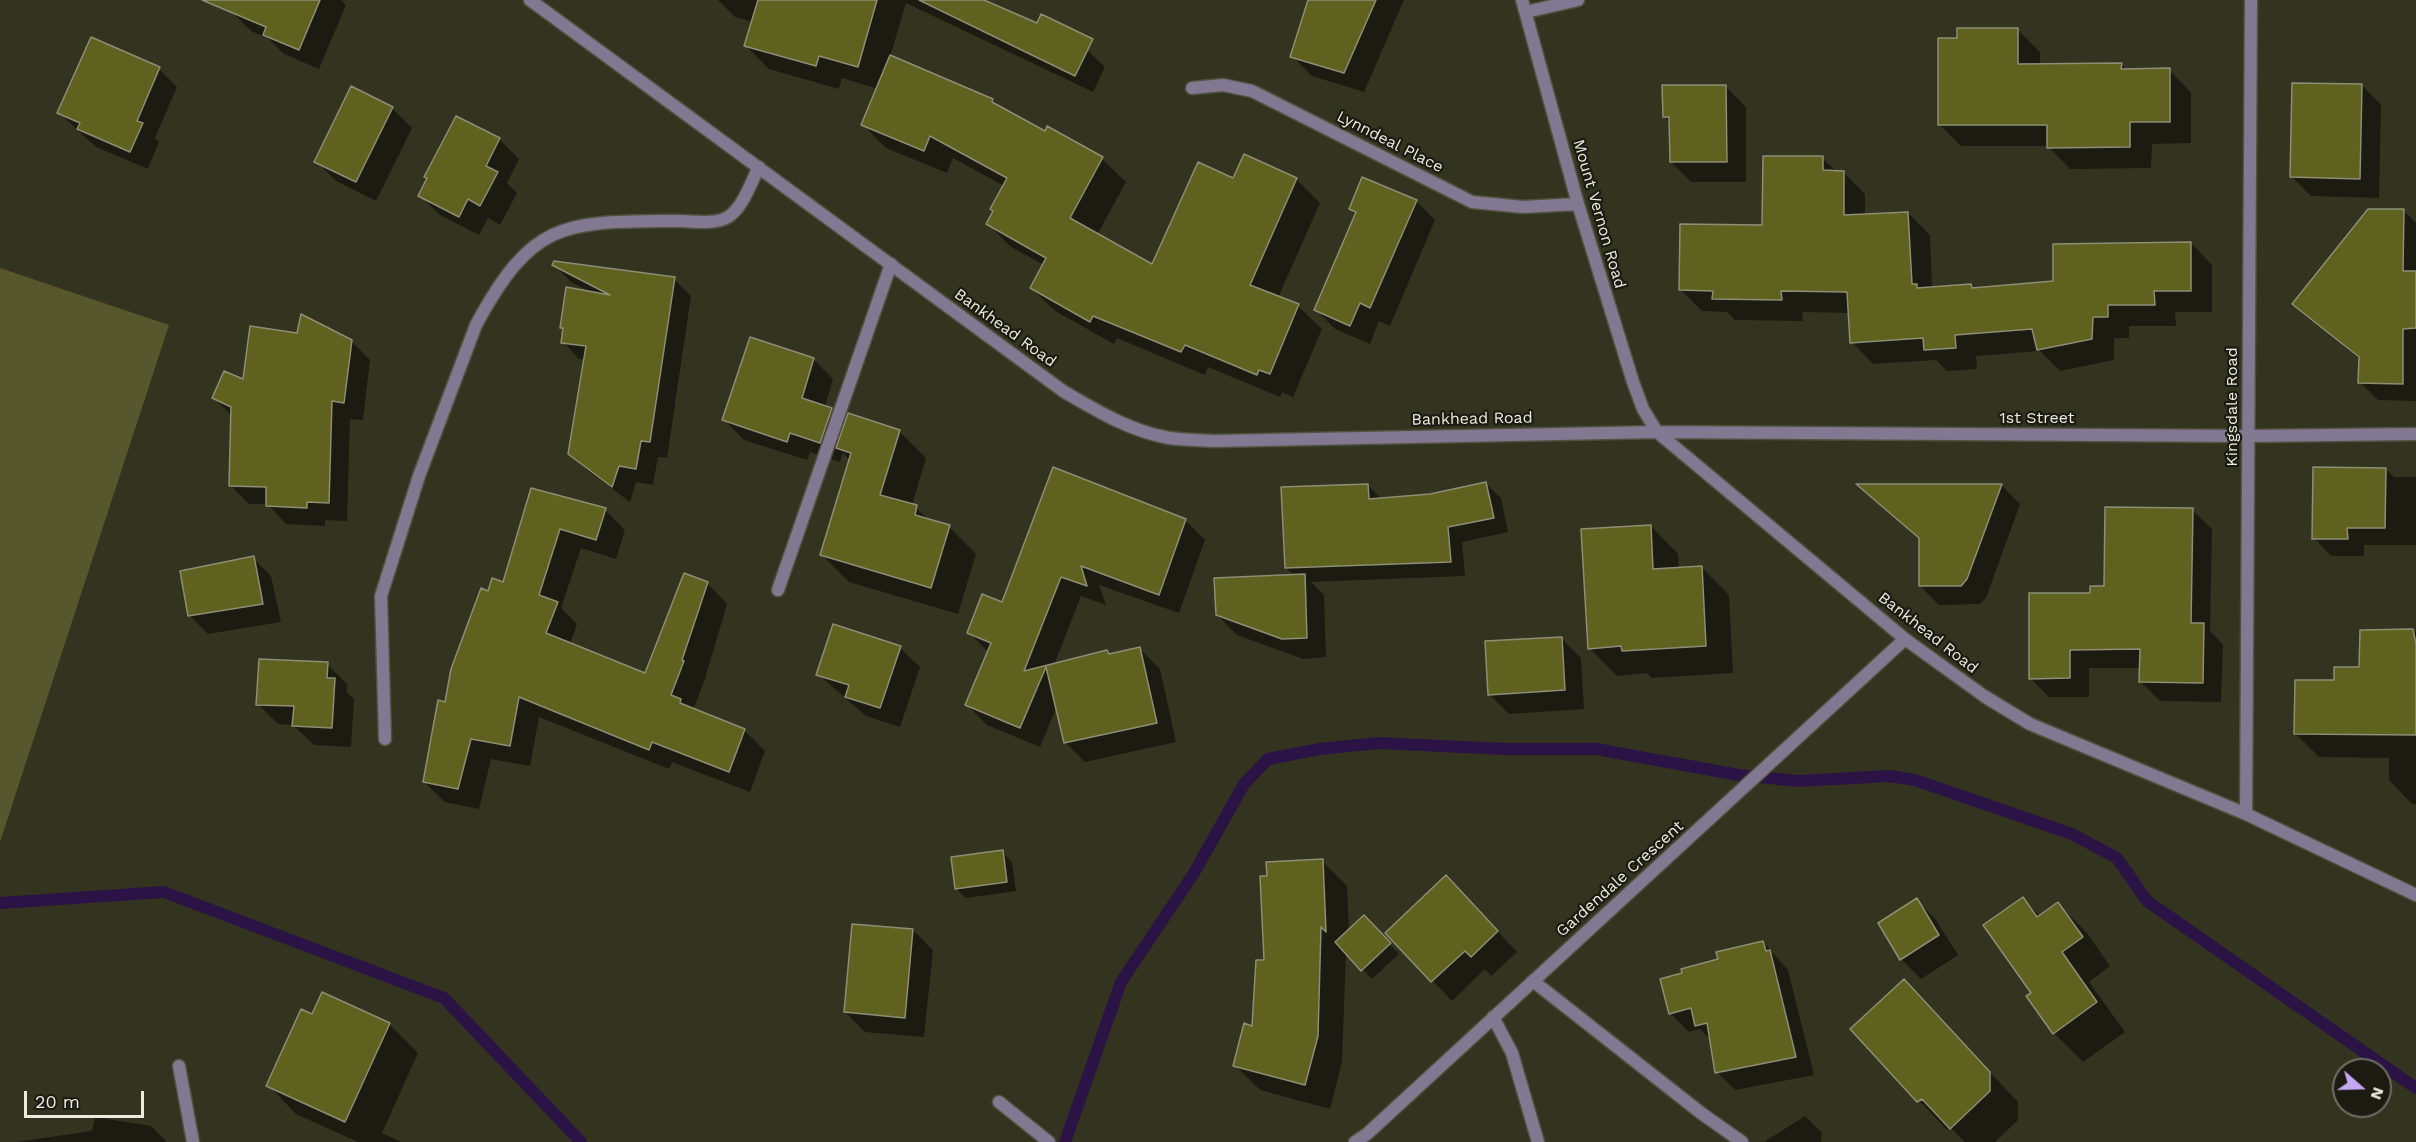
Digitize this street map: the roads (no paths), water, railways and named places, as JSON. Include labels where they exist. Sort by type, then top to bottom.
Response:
[{"type":"street","name":"Bankhead Road","points":[[530,0],[1063,391],[1133,428],[1169,438],[1215,441],[1657,432],[1905,639],[1984,696],[2030,724],[2246,814],[2416,895]]},
{"type":"street","name":"Mount Vernon Road","points":[[1522,0],[1578,204],[1633,382],[1643,409],[1657,432]]},
{"type":"street","points":[[1526,12],[1578,0]]},
{"type":"street","name":"Kingsdale Road","points":[[2246,814],[2251,0]]},
{"type":"street","name":"Lynndeal Place","points":[[1192,88],[1223,85],[1252,91],[1472,202],[1523,207],[1578,204]]},
{"type":"street","points":[[385,739],[381,596],[419,476],[476,325],[486,306],[523,256],[550,234],[582,224],[606,221],[720,221],[737,209],[759,167]]},
{"type":"street","points":[[778,590],[891,264]]},
{"type":"street","name":"1st Street","points":[[1657,432],[2248,436],[2416,434]]},
{"type":"street","name":"Gardendale Crescent","points":[[1355,1142],[1367,1134],[1796,742],[1905,639]]},
{"type":"street","points":[[1533,981],[1671,1090],[1742,1142]]},
{"type":"street","points":[[1493,1017],[1512,1053],[1538,1142]]},
{"type":"street","points":[[179,1066],[193,1142]]},
{"type":"street","points":[[999,1102],[1044,1138]]},
{"type":"waterway","points":[[1065,1142],[1121,982],[1194,873],[1244,784],[1268,759],[1320,749],[1378,743],[1505,749],[1596,749],[1739,775],[1799,781],[1890,776],[1915,780],[2072,834],[2117,858],[2147,901],[2416,1088]]},
{"type":"waterway","points":[[0,903],[164,892],[444,998],[581,1142]]}]
